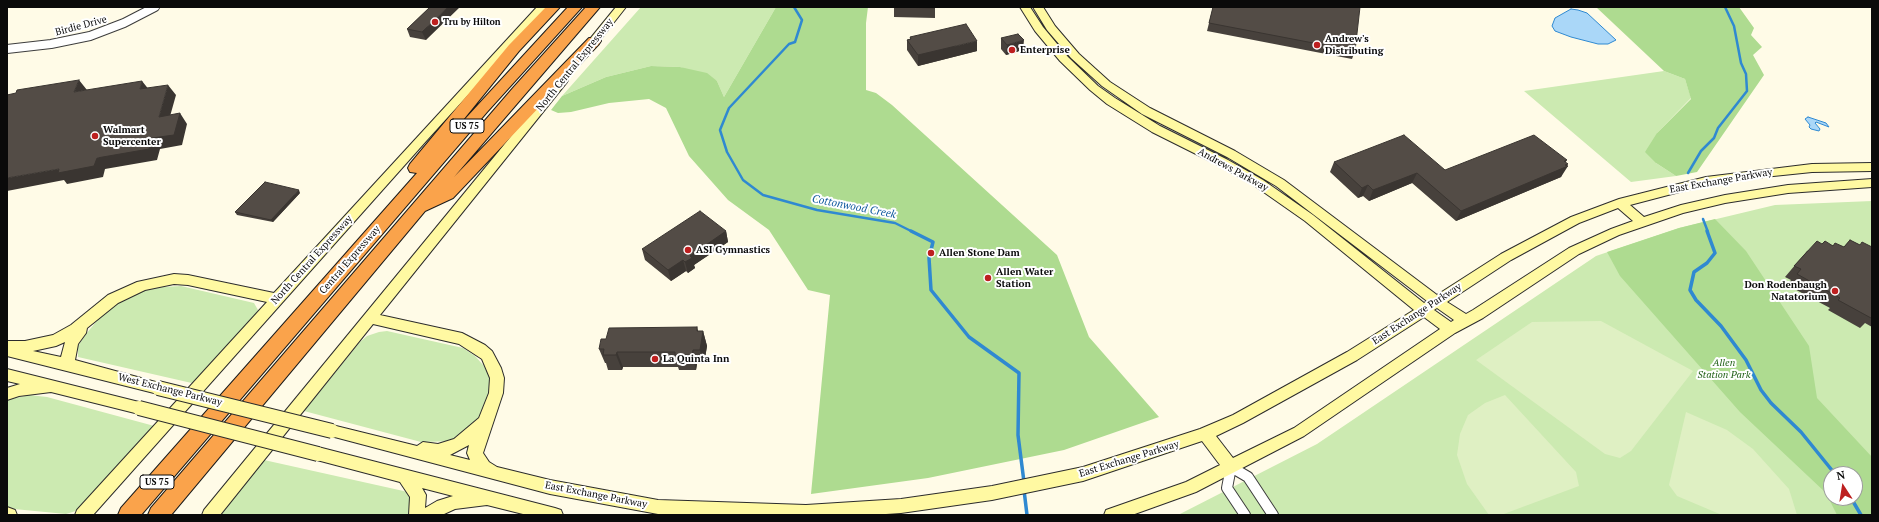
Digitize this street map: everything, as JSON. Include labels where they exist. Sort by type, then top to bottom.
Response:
[{"type":"highway","points":[[361,248],[382,209],[514,48],[553,7]]},
{"type":"highway","name":"Central Expressway","points":[[128,515],[482,110],[575,7]]},
{"type":"highway","name":"Central Expressway","points":[[158,515],[523,85],[593,7]]},
{"type":"highway","points":[[417,210],[447,194],[575,59],[594,41]]},
{"type":"main road","name":"North Central Expressway","points":[[83,515],[493,59],[543,7]]},
{"type":"main road","name":"North Central Expressway","points":[[210,515],[621,7]]},
{"type":"main road","name":"Andrews Parkway","points":[[1025,7],[1039,29],[1064,59],[1094,88],[1111,101],[1182,137]]},
{"type":"main road","name":"Andrews Parkway","points":[[1038,7],[1052,28],[1075,56],[1104,83],[1182,137],[1224,163],[1275,187],[1320,212],[1405,279],[1438,301],[1464,321]]},
{"type":"main road","points":[[1064,59],[1075,56]]},
{"type":"main road","name":"East Exchange Parkway","points":[[332,431],[405,449],[506,477],[686,512],[866,512],[1022,487],[1083,474],[1145,455],[1205,434],[1238,419],[1352,356],[1506,258],[1568,224],[1620,203],[1706,181],[1754,174],[1812,168],[1872,167]]},
{"type":"main road","name":"East Exchange Parkway","points":[[1112,515],[1191,486],[1299,432],[1450,329],[1478,314],[1574,252],[1615,232],[1681,209],[1747,195],[1806,187],[1872,183]]},
{"type":"main road","name":"Andrews Parkway","points":[[1275,187],[1309,218],[1450,329]]},
{"type":"main road","points":[[1620,203],[1642,222]]},
{"type":"main road","points":[[7,347],[25,347],[56,340],[87,320],[113,299],[147,284],[174,279],[188,280],[277,299]]},
{"type":"main road","points":[[370,318],[462,339],[480,349],[487,356],[494,368],[497,378],[496,393],[475,453],[478,461],[484,467],[506,477]]},
{"type":"main road","points":[[67,364],[71,343],[87,320]]},
{"type":"main road","name":"West Exchange Parkway","points":[[7,351],[67,364],[332,431]]},
{"type":"main road","points":[[7,375],[555,515]]},
{"type":"main road","points":[[7,394],[19,390],[61,388]]},
{"type":"main road","points":[[405,449],[438,451],[450,448],[468,438],[488,415]]},
{"type":"main road","points":[[1205,434],[1231,467]]},
{"type":"main road","points":[[405,477],[418,495],[417,515]]},
{"type":"main road","points":[[428,515],[443,506],[455,502],[491,498]]},
{"type":"street","name":"Birdie Drive","points":[[7,49],[50,44],[90,36],[124,23],[155,7]]},
{"type":"street","points":[[1245,515],[1227,488],[1231,467],[1248,477],[1273,515]]},
{"type":"green space","points":[[641,7],[776,7],[724,97],[717,81],[680,67],[651,66],[606,77],[562,96]]},
{"type":"green space","points":[[776,7],[868,7],[866,23],[866,90],[876,93],[892,105],[1057,255],[1089,337],[1159,417],[1064,450],[928,478],[811,494],[830,295],[808,290],[769,230],[728,200],[689,156],[666,108],[649,99],[609,103],[571,112],[558,113],[551,110],[562,96],[606,77],[651,66],[680,67],[707,73],[717,81],[724,97]]},
{"type":"green space","points":[[1596,7],[1739,7],[1754,28],[1751,35],[1762,47],[1753,55],[1764,75],[1697,172],[1676,176],[1656,163],[1645,152],[1657,133],[1691,99],[1685,79],[1664,71]]},
{"type":"green space","points":[[1664,71],[1685,79],[1691,98],[1657,133],[1656,163],[1676,176],[1631,182],[1524,91]]},
{"type":"green space","name":"Allen Station Park","points":[[1872,201],[1872,515],[1178,515],[1317,444],[1596,256],[1679,228],[1775,205]]},
{"type":"green space","points":[[1715,219],[1746,251],[1809,346],[1817,398],[1872,457],[1872,515],[1837,515],[1832,506],[1863,506],[1863,466],[1823,466],[1823,490],[1740,412],[1620,276],[1607,252],[1679,228]]},
{"type":"green space","points":[[181,286],[254,303],[258,310],[255,320],[196,384],[78,357],[78,346],[86,334],[100,317],[122,300],[143,291],[162,287]]},
{"type":"green space","points":[[1601,321],[1693,371],[1631,451],[1620,458],[1605,454],[1476,360],[1532,322]]},
{"type":"green space","points":[[387,331],[463,348],[475,356],[484,366],[490,378],[490,390],[486,404],[474,426],[457,441],[421,442],[304,411],[360,342],[367,336]]},
{"type":"green space","points":[[29,395],[47,397],[158,427],[79,510],[66,514],[14,509],[7,507],[7,400]]},
{"type":"green space","points":[[1505,395],[1576,472],[1579,486],[1501,515],[1489,515],[1467,484],[1457,455],[1460,434],[1468,415],[1485,403]]},
{"type":"green space","points":[[1686,412],[1727,430],[1753,449],[1789,489],[1797,515],[1722,515],[1677,496],[1669,485]]},
{"type":"green space","points":[[264,460],[408,492],[411,498],[411,515],[220,515]]},
{"type":"water","points":[[1571,9],[1587,13],[1616,40],[1608,44],[1598,44],[1555,31],[1552,26],[1555,18]]},
{"type":"water","points":[[1808,117],[1826,123],[1829,127],[1816,122],[1815,123],[1820,129],[1819,131],[1811,129],[1809,127],[1810,125],[1805,119]]},
{"type":"building","points":[[430,7],[448,7],[422,32],[407,29]]},
{"type":"building","points":[[896,7],[935,7],[935,8]]},
{"type":"building","name":"Andrew's Distributing","points":[[1213,7],[1360,7],[1355,51],[1209,23]]},
{"type":"building","points":[[966,24],[977,41],[918,55],[907,40],[911,39],[910,37]]},
{"type":"building","points":[[1018,34],[1024,40],[1007,45],[1001,38]]},
{"type":"building","name":"Walmart Supercenter","points":[[79,80],[74,92],[142,81],[140,89],[168,85],[159,117],[180,113],[174,135],[152,138],[149,149],[97,158],[94,166],[58,173],[59,169],[7,178],[7,95],[16,93],[17,90]]},
{"type":"building","points":[[1404,135],[1445,170],[1534,135],[1567,160],[1564,161],[1568,164],[1565,165],[1568,166],[1461,211],[1417,173],[1373,190],[1368,185],[1362,188],[1334,162]]},
{"type":"building","points":[[265,182],[299,190],[271,220],[235,212]]},
{"type":"building","points":[[700,211],[726,231],[690,256],[692,258],[685,262],[683,260],[668,270],[642,249]]},
{"type":"building","name":"Don Rodenbaugh Natatorium","points":[[1850,240],[1860,245],[1862,242],[1872,247],[1871,318],[1838,300],[1840,298],[1797,274],[1801,269],[1794,266],[1817,241],[1822,244],[1825,241],[1833,246],[1835,243],[1844,247]]},
{"type":"building","points":[[697,327],[697,331],[703,331],[700,350],[693,350],[692,355],[675,355],[675,352],[617,352],[616,355],[603,355],[604,349],[599,349],[601,339],[606,339],[609,328]]},
{"type":"waterway","name":"Cottonwood Creek","points":[[794,7],[802,20],[795,42],[789,44],[729,108],[720,130],[727,152],[743,180],[763,195],[817,210],[895,223],[933,242],[929,258],[931,290],[969,337],[1019,373],[1018,435],[1024,482]]},
{"type":"waterway","points":[[1688,173],[1701,151],[1714,138],[1718,128],[1747,91],[1746,74],[1741,63],[1734,26],[1725,7]]},
{"type":"waterway","points":[[1703,219],[1708,232]]},
{"type":"waterway","points":[[1707,231],[1715,253],[1707,263],[1694,272],[1690,290],[1696,300],[1721,326],[1746,360],[1761,390],[1771,403],[1801,432],[1829,466]]},
{"type":"waterway","name":"Cottonwood Creek","points":[[1024,490],[1027,515]]},
{"type":"waterway","points":[[1856,506],[1861,515]]},
{"type":"place","name":"Tru by Hilton","points":[[435,22]]},
{"type":"place","name":"Andrew's Distributing","points":[[1317,45]]},
{"type":"place","name":"Enterprise","points":[[1012,50]]},
{"type":"place","name":"Walmart Supercenter","points":[[95,136]]},
{"type":"place","name":"ASI Gymnastics","points":[[688,250]]},
{"type":"place","name":"Allen Stone Dam","points":[[931,253]]},
{"type":"place","name":"Allen Water Station","points":[[988,278]]},
{"type":"place","name":"Don Rodenbaugh Natatorium","points":[[1835,291]]},
{"type":"place","name":"La Quinta Inn","points":[[655,359]]}]
